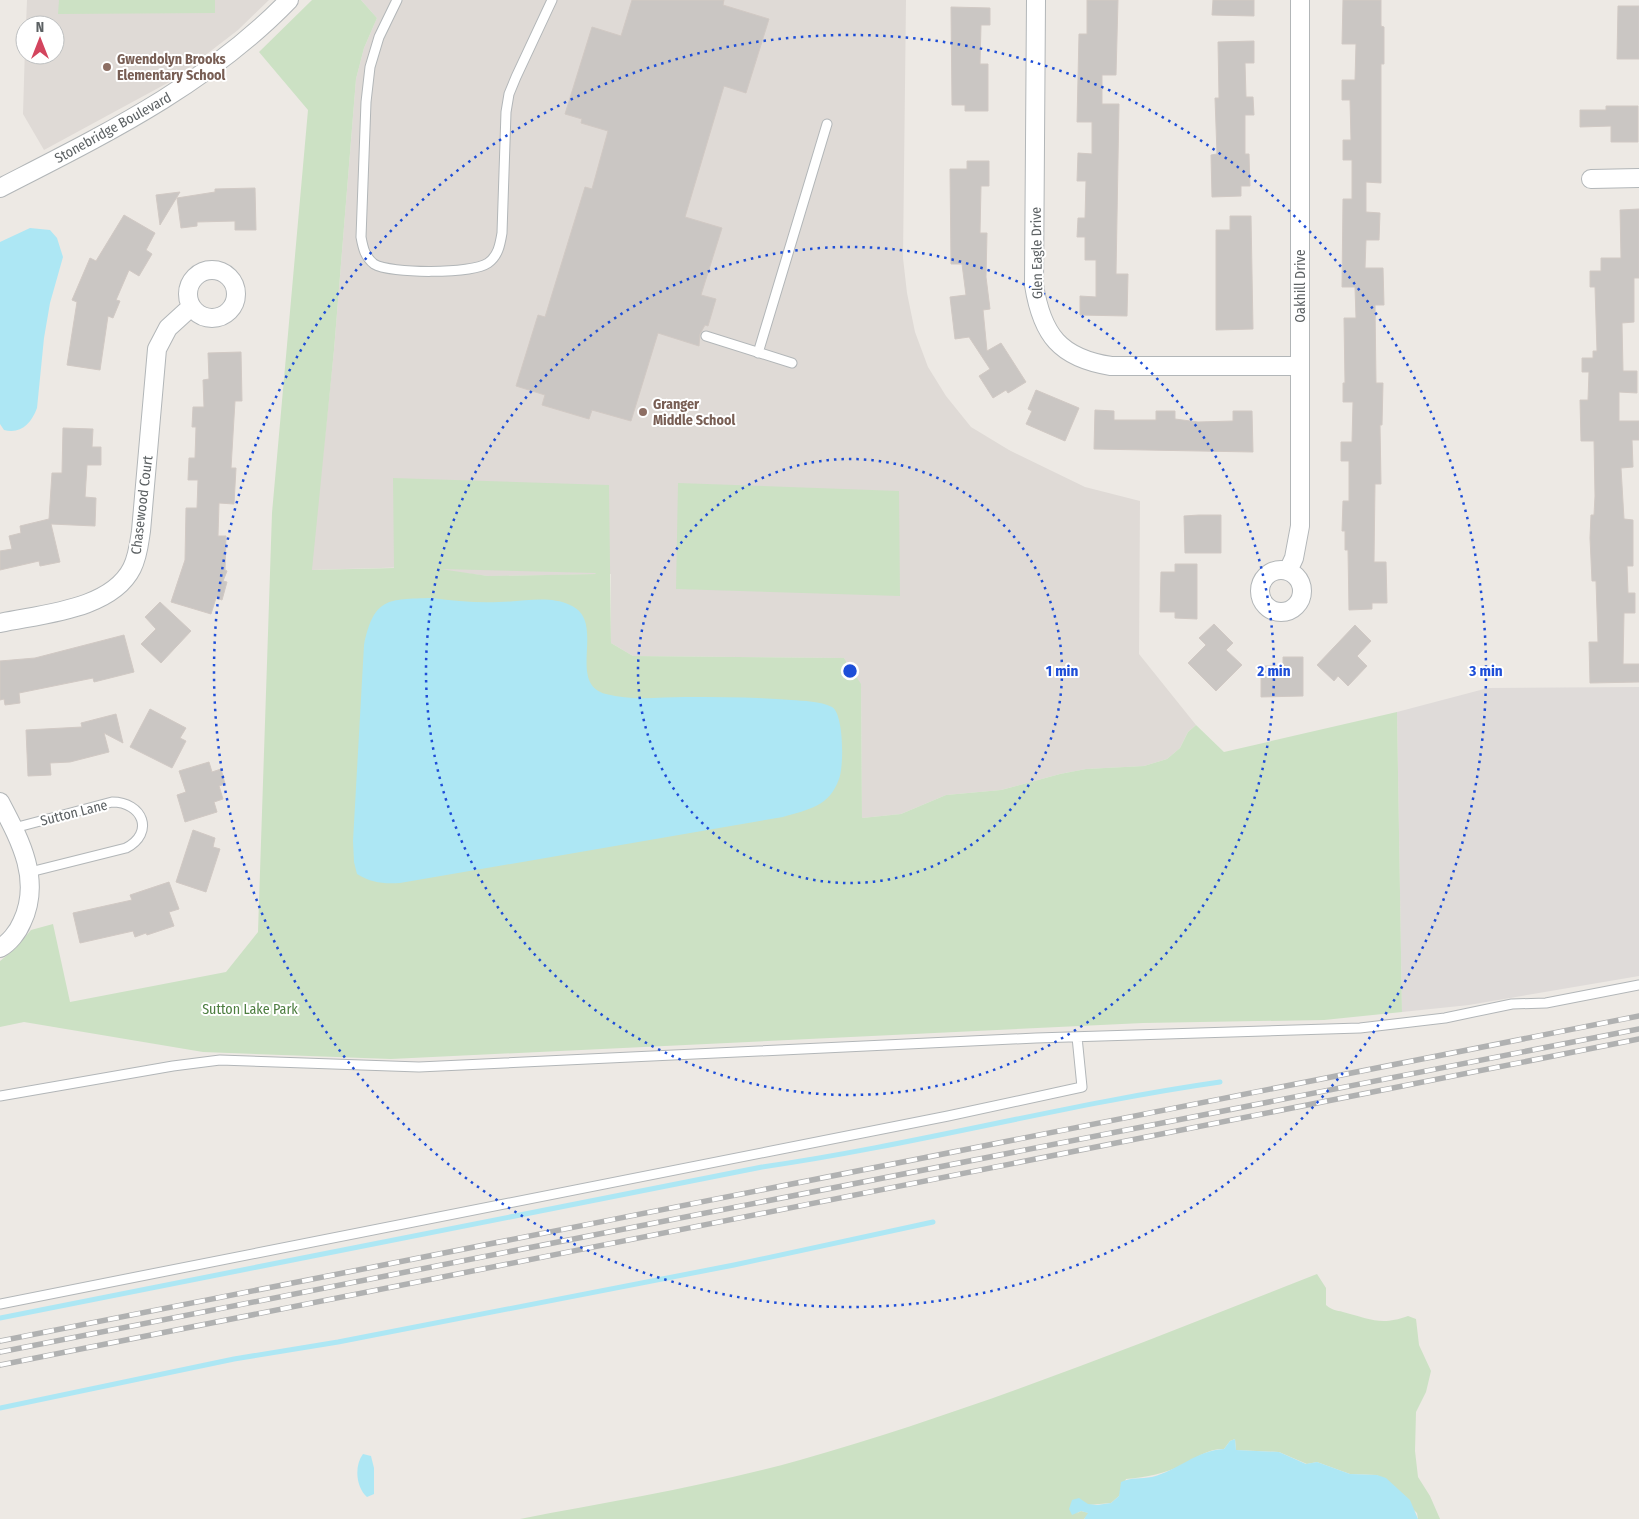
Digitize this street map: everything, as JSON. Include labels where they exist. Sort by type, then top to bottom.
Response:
[{"type":"street","name":"Stonebridge Boulevard","points":[[0,188],[150,109],[185,88],[234,50],[289,0]]},
{"type":"street","name":"Glen Eagle Drive","points":[[1036,0],[1034,286],[1042,322],[1052,336],[1076,356],[1090,363],[1111,366],[1300,366]]},
{"type":"street","name":"Oakhill Drive","points":[[1288,571],[1294,558],[1300,526],[1300,0]]},
{"type":"street","points":[[1591,179],[1639,178]]},
{"type":"street","name":"Chasewood Court","points":[[0,623],[95,601],[122,583],[132,570],[138,555],[141,531],[158,349],[168,328],[191,307]]},
{"type":"street","points":[[0,802],[14,828],[30,872],[31,892],[27,911],[19,929],[0,948]]},
{"type":"lane","points":[[397,0],[375,48],[367,85],[361,237],[364,251],[369,259],[384,269],[464,270],[486,265],[498,252],[502,233],[506,112],[509,94],[552,0]]},
{"type":"lane","points":[[758,353],[828,124]]},
{"type":"lane","points":[[706,336],[792,363]]},
{"type":"lane","name":"Sutton Lane","points":[[14,828],[112,802],[124,802],[133,807],[139,814],[143,825],[142,836],[131,846],[30,872]]},
{"type":"lane","points":[[0,1096],[173,1066],[220,1060],[419,1067],[1077,1037],[1360,1028],[1445,1018],[1512,1004],[1546,1003],[1639,986]]},
{"type":"lane","points":[[0,1304],[948,1116],[1082,1087],[1077,1037]]},
{"type":"shaded area","name":"Gwendolyn Brooks Elementary School","points":[[27,0],[269,0],[238,30],[173,80],[44,150],[23,114],[24,65],[65,65],[65,15],[26,15]]},
{"type":"shaded area","name":"Granger Middle School","points":[[361,0],[906,0],[903,258],[907,293],[915,332],[928,367],[946,396],[971,427],[1009,450],[1085,487],[1140,501],[1139,654],[1196,725],[1188,732],[1180,748],[1167,759],[1144,766],[1086,769],[1001,790],[946,795],[901,814],[862,818],[861,685],[844,658],[633,656],[611,643],[611,574],[488,576],[414,567],[311,570],[334,350],[356,79],[364,48],[377,18]]},
{"type":"shaded area","points":[[1639,687],[1639,976],[1469,1005],[1402,1012],[1397,712],[1488,688]]},
{"type":"green space","points":[[59,0],[215,0],[215,13],[58,14]]},
{"type":"green space","name":"Sutton Lake Park","points":[[312,0],[361,0],[377,18],[364,48],[356,79],[334,350],[312,570],[394,568],[393,478],[609,485],[611,643],[633,656],[844,658],[861,684],[862,818],[901,814],[946,795],[1001,790],[1086,769],[1144,766],[1167,759],[1180,748],[1188,732],[1196,725],[1224,752],[1397,712],[1402,1012],[1324,1020],[1143,1023],[391,1059],[203,1052],[24,1022],[0,1027],[0,961],[16,948],[31,930],[53,924],[70,1002],[226,972],[258,932],[272,513],[308,110],[259,52]],"holes":[[[440,569],[595,573],[488,576]]]},
{"type":"green space","points":[[678,483],[899,491],[900,596],[676,589]]},
{"type":"green space","points":[[1317,1274],[1326,1288],[1326,1305],[1333,1309],[1368,1319],[1383,1321],[1408,1316],[1416,1319],[1419,1345],[1431,1371],[1426,1392],[1416,1412],[1415,1451],[1418,1477],[1430,1496],[1440,1519],[1418,1519],[1417,1513],[1377,1475],[1350,1474],[1317,1462],[1307,1464],[1279,1452],[1236,1450],[1235,1439],[1230,1441],[1224,1449],[1208,1452],[1163,1473],[1126,1479],[1119,1496],[1111,1503],[1088,1505],[1076,1514],[1081,1511],[1089,1513],[1084,1519],[520,1519],[731,1478],[866,1440],[996,1397]]},
{"type":"water","points":[[30,228],[50,230],[57,238],[63,257],[50,303],[44,338],[37,408],[32,419],[25,426],[10,431],[4,430],[0,424],[0,242]]},
{"type":"water","points":[[432,598],[482,602],[553,600],[570,605],[581,613],[586,624],[588,678],[594,688],[606,694],[636,698],[711,697],[778,699],[812,702],[832,707],[839,720],[842,741],[841,773],[835,788],[830,796],[817,806],[783,817],[400,883],[378,882],[362,877],[357,874],[354,862],[353,841],[364,645],[373,618],[385,604],[404,599]]},
{"type":"water","points":[[1235,1439],[1236,1450],[1279,1452],[1306,1464],[1317,1462],[1350,1474],[1377,1475],[1386,1478],[1410,1500],[1418,1519],[1084,1519],[1088,1513],[1081,1511],[1072,1515],[1069,1509],[1072,1500],[1079,1498],[1088,1504],[1111,1503],[1119,1496],[1121,1482],[1161,1474],[1205,1453],[1224,1449],[1230,1441]]},
{"type":"water","points":[[363,1454],[371,1456],[374,1468],[374,1494],[367,1497],[360,1488],[357,1470]]},
{"type":"building","points":[[632,0],[724,0],[723,5],[769,19],[746,93],[724,86],[685,217],[722,228],[701,295],[716,299],[708,326],[705,325],[700,334],[699,346],[658,333],[631,421],[592,410],[589,419],[542,405],[545,395],[516,386],[538,315],[545,317],[585,187],[592,189],[608,131],[581,123],[582,119],[565,114],[592,27],[621,36]]},
{"type":"building","points":[[1087,0],[1118,0],[1116,75],[1102,75],[1102,104],[1119,104],[1116,274],[1128,274],[1127,316],[1080,315],[1080,296],[1096,297],[1096,260],[1085,260],[1085,237],[1077,237],[1078,218],[1085,218],[1086,181],[1077,181],[1078,153],[1092,154],[1092,122],[1077,122],[1079,34],[1087,34]]},
{"type":"building","points":[[1213,0],[1254,0],[1254,16],[1212,15]]},
{"type":"building","points":[[1343,0],[1381,0],[1381,26],[1384,27],[1384,64],[1381,64],[1381,183],[1366,182],[1366,212],[1380,213],[1379,240],[1366,240],[1365,268],[1383,268],[1384,305],[1375,305],[1376,383],[1383,383],[1382,425],[1380,425],[1381,484],[1375,484],[1374,562],[1386,562],[1387,603],[1372,603],[1372,609],[1349,610],[1348,550],[1345,550],[1345,531],[1342,531],[1343,501],[1349,501],[1349,461],[1341,461],[1341,442],[1352,442],[1353,402],[1343,402],[1343,383],[1345,383],[1344,318],[1356,318],[1355,287],[1342,287],[1343,199],[1352,199],[1352,160],[1343,160],[1343,140],[1351,140],[1350,100],[1342,100],[1342,80],[1355,80],[1356,44],[1342,44]]},
{"type":"building","points":[[1618,6],[1639,6],[1639,59],[1617,59]]},
{"type":"building","points":[[951,7],[990,8],[990,25],[981,25],[980,64],[988,64],[988,111],[965,111],[965,105],[952,105]]},
{"type":"building","points":[[1254,41],[1254,63],[1245,63],[1246,97],[1253,97],[1254,115],[1245,115],[1245,154],[1249,154],[1250,186],[1241,186],[1241,196],[1212,197],[1211,155],[1217,154],[1215,98],[1219,98],[1218,42]]},
{"type":"building","points":[[1606,106],[1638,106],[1638,142],[1611,142],[1611,126],[1580,127],[1580,110],[1606,110]]},
{"type":"building","points":[[967,161],[989,161],[989,186],[981,186],[980,233],[987,233],[986,277],[990,309],[983,310],[987,351],[1001,343],[1026,382],[1008,393],[1006,390],[993,398],[979,376],[990,369],[969,337],[955,339],[950,297],[966,295],[962,264],[951,264],[950,169],[967,169]]},
{"type":"building","points":[[255,188],[256,230],[235,230],[235,221],[197,222],[197,226],[181,228],[177,198],[215,192],[215,189]]},
{"type":"building","points":[[180,192],[160,225],[156,195]]},
{"type":"building","points":[[1639,209],[1639,278],[1634,278],[1634,322],[1622,323],[1623,371],[1637,371],[1637,393],[1619,392],[1619,421],[1639,421],[1639,440],[1632,440],[1633,467],[1621,468],[1624,519],[1633,520],[1633,566],[1627,566],[1628,593],[1635,593],[1635,613],[1624,613],[1623,664],[1639,664],[1639,682],[1590,683],[1589,642],[1598,642],[1596,581],[1592,581],[1590,538],[1591,515],[1594,515],[1595,496],[1594,441],[1581,441],[1580,400],[1588,400],[1589,372],[1582,372],[1582,358],[1593,358],[1593,351],[1597,351],[1595,287],[1590,287],[1590,271],[1601,271],[1601,258],[1621,258],[1620,210]]},
{"type":"building","points":[[124,215],[155,233],[146,250],[152,254],[139,276],[129,270],[116,300],[120,301],[113,318],[108,316],[100,370],[67,365],[77,302],[72,300],[90,258],[96,261]]},
{"type":"building","points":[[1230,216],[1251,216],[1253,329],[1216,330],[1216,230],[1230,230]]},
{"type":"building","points":[[241,352],[242,401],[235,401],[231,468],[236,468],[234,504],[219,503],[218,536],[226,536],[225,570],[227,571],[223,581],[227,582],[222,600],[216,598],[211,614],[171,602],[185,560],[186,508],[197,508],[198,480],[188,480],[189,458],[195,458],[196,427],[192,427],[193,407],[204,407],[203,380],[209,379],[208,353]]},
{"type":"building","points":[[1036,390],[1079,408],[1065,441],[1026,424],[1032,411],[1028,409]]},
{"type":"building","points":[[1095,410],[1114,411],[1114,420],[1156,420],[1156,411],[1175,411],[1175,419],[1198,422],[1233,421],[1233,411],[1252,411],[1253,452],[1094,449]]},
{"type":"building","points":[[63,428],[93,429],[92,447],[101,447],[101,465],[87,465],[85,497],[96,498],[95,526],[51,524],[60,562],[40,566],[39,561],[0,570],[0,551],[12,549],[9,536],[21,533],[20,526],[49,519],[52,473],[62,473]]},
{"type":"building","points":[[1221,515],[1221,553],[1185,553],[1184,516]]},
{"type":"building","points":[[1175,564],[1197,564],[1197,619],[1175,618],[1175,612],[1160,612],[1161,572],[1175,572]]},
{"type":"building","points":[[160,602],[191,631],[161,663],[141,644],[156,629],[145,617]]},
{"type":"building","points":[[1214,624],[1233,643],[1226,650],[1242,665],[1216,691],[1188,663],[1206,645],[1199,638]]},
{"type":"building","points":[[1355,625],[1371,641],[1357,656],[1367,666],[1348,686],[1338,676],[1334,681],[1317,665]]},
{"type":"building","points":[[124,635],[134,672],[94,682],[93,678],[19,693],[20,703],[5,705],[4,699],[0,700],[0,661],[35,658]]},
{"type":"building","points":[[1283,657],[1303,657],[1303,696],[1261,697],[1261,666],[1283,666]]},
{"type":"building","points":[[150,709],[186,728],[180,738],[186,741],[172,768],[130,747]]},
{"type":"building","points":[[116,714],[123,743],[104,733],[109,752],[70,762],[50,763],[51,775],[28,776],[26,730],[82,727],[81,723]]},
{"type":"building","points":[[209,762],[212,772],[221,769],[225,784],[219,786],[223,799],[214,802],[217,812],[185,822],[177,795],[186,792],[179,771]]},
{"type":"building","points":[[193,830],[215,838],[213,847],[220,849],[206,892],[176,882]]},
{"type":"building","points":[[169,882],[179,909],[169,912],[174,926],[147,935],[146,933],[135,937],[133,931],[80,943],[73,913],[132,900],[130,895]]},
{"type":"waterway","points":[[0,1318],[762,1167],[876,1148],[1105,1101],[1220,1082]]},
{"type":"waterway","points":[[0,1408],[234,1359],[338,1342],[734,1265],[933,1222]]},
{"type":"railway","points":[[0,1341],[1639,1016]]},
{"type":"railway","points":[[0,1352],[1639,1029]]},
{"type":"railway","points":[[0,1365],[1639,1039]]},
{"type":"place","name":"Gwendolyn Brooks Elementary School","points":[[107,67]]},
{"type":"place","name":"Granger Middle School","points":[[643,412]]}]
